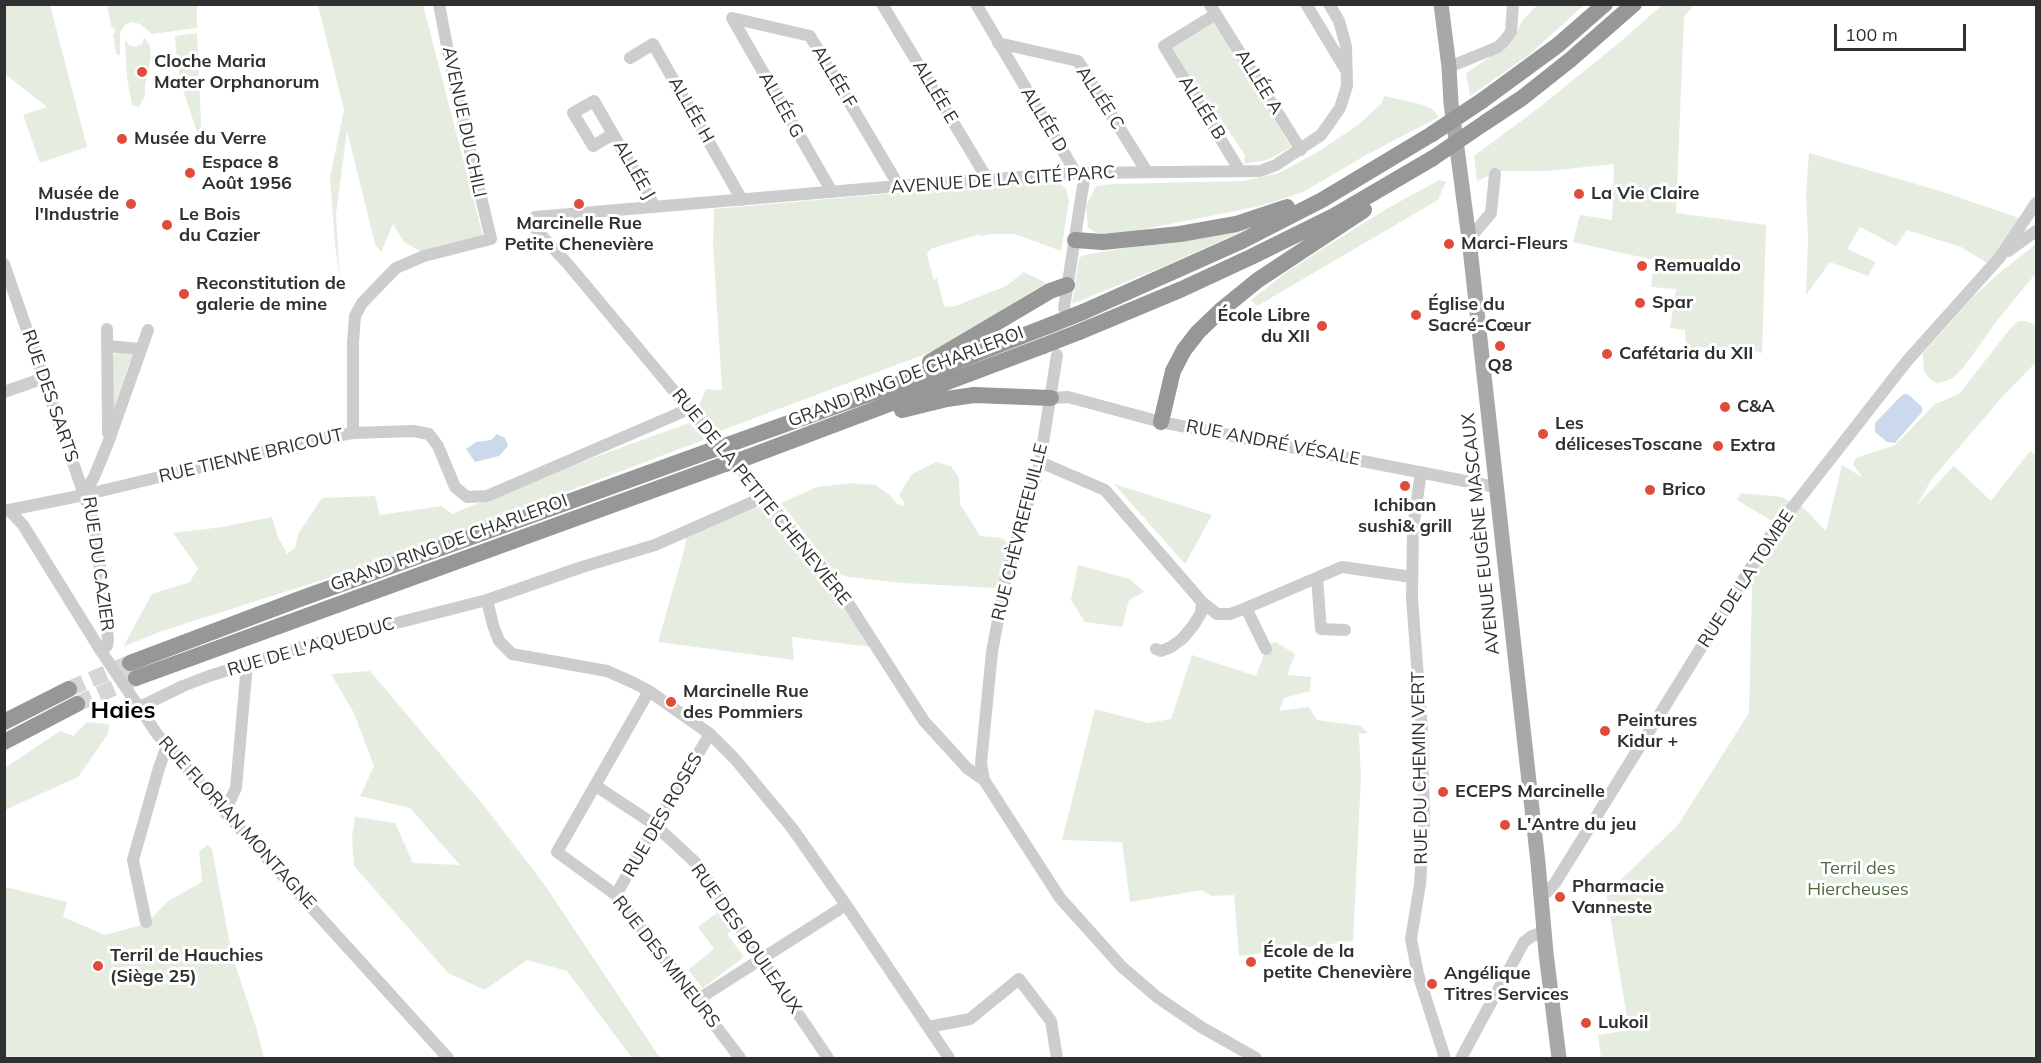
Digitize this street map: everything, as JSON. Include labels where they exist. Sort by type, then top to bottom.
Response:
[{"type":"highway","name":"GRAND RING DE CHARLEROI","points":[[1605,4],[1558,45],[1432,134],[1322,200],[1242,241],[1048,326],[903,382],[297,600],[133,670],[1050,350],[1079,332],[1251,257],[1334,216],[1386,187],[1522,98],[1634,4]]},
{"type":"highway","points":[[1161,422],[1173,371],[1198,332],[1258,280],[1369,207],[1386,187]]},
{"type":"highway","points":[[1075,240],[1103,242],[1180,234],[1236,225],[1306,200],[1322,200]]},
{"type":"highway","points":[[903,382],[925,364],[1050,291],[1067,285]]},
{"type":"highway","points":[[865,414],[889,414],[920,405],[974,395],[1051,398]]},
{"type":"highway","points":[[4,742],[38,724],[73,696],[6,720]]},
{"type":"highway","points":[[4,752],[28,739],[38,724]]},
{"type":"main road","name":"AVENUE EUGÈNE MASCAUX","points":[[1441,4],[1449,67],[1450,103],[1469,239],[1559,1059]]},
{"type":"street","name":"AVENUE DU CHILI","points":[[353,433],[353,342],[355,316],[362,303],[396,268],[424,256],[491,239],[454,83],[439,4]]},
{"type":"street","name":"ALLÉE E","points":[[882,4],[988,180]]},
{"type":"street","name":"ALLÉE D","points":[[976,4],[1012,66],[1080,173]]},
{"type":"street","points":[[1306,4],[1348,73]]},
{"type":"street","name":"AVENUE DE LA CITÉ PARC","points":[[535,217],[1080,173],[1260,171],[1276,165],[1321,135],[1340,108],[1347,86],[1346,46],[1339,21],[1329,4]]},
{"type":"street","points":[[1449,67],[1498,47],[1511,32],[1513,4]]},
{"type":"street","name":"ALLÉE A","points":[[1164,46],[1213,9],[1301,150]]},
{"type":"street","name":"ALLÉE F","points":[[732,18],[810,36],[899,186]]},
{"type":"street","name":"ALLÉE G","points":[[732,18],[832,192]]},
{"type":"street","name":"ALLÉE C","points":[[998,43],[1078,62],[1147,172]]},
{"type":"street","name":"ALLÉE H","points":[[630,58],[653,44],[742,200]]},
{"type":"street","name":"ALLÉE B","points":[[1164,46],[1240,171]]},
{"type":"street","name":"ALLÉE D","points":[[1012,66],[1014,58],[1027,49]]},
{"type":"street","name":"ALLÉE J","points":[[613,134],[655,207]]},
{"type":"street","points":[[1064,308],[1075,240],[1080,173]]},
{"type":"street","points":[[1469,239],[1491,213],[1495,174]]},
{"type":"street","name":"RUE DE LA TOMBE","points":[[1541,895],[1548,892],[1556,883],[1772,535],[1907,361],[2000,257],[2037,203]]},
{"type":"street","name":"RUE DE LA PETITE CHENEVIÈRE","points":[[535,217],[535,228],[567,262],[836,584],[924,721],[967,768],[984,780],[1060,898],[1122,967],[1157,997],[1201,1027],[1256,1059]]},
{"type":"street","name":"RUE DE LA TOMBE","points":[[2000,257],[2037,231]]},
{"type":"street","name":"RUE DES SARTS","points":[[4,264],[84,495]]},
{"type":"street","name":"RUE DU CAZIER","points":[[107,329],[108,443]]},
{"type":"street","name":"RUE DU CAZIER","points":[[101,651],[107,646],[108,639],[103,583],[95,526],[90,506],[84,495],[108,443],[148,330]]},
{"type":"street","points":[[107,346],[141,349]]},
{"type":"street","name":"RUE CHÈVREFEUILLE","points":[[984,780],[981,763],[994,641],[1006,577],[1040,462],[1051,398],[1050,350]]},
{"type":"street","points":[[4,392],[44,378]]},
{"type":"street","name":"RUE ANDRÉ VÉSALE","points":[[1051,398],[1068,398],[1161,422],[1496,487]]},
{"type":"street","name":"RUE TIENNE BRICOUT","points":[[7,510],[84,495],[260,453],[277,446],[353,433],[413,431],[429,434],[438,446],[455,487],[467,497],[487,496],[689,409]]},
{"type":"street","points":[[1040,462],[1105,490],[1202,602],[1217,615],[1230,614],[1246,608],[1342,567],[1413,578]]},
{"type":"street","name":"RUE DU CHEMIN VERT","points":[[1421,472],[1413,528],[1412,598],[1423,744],[1424,825],[1420,884],[1411,939],[1418,974],[1445,1059]]},
{"type":"street","name":"RUE DE L'AQUEDUC","points":[[140,706],[183,686],[247,664],[302,647],[487,600],[582,567],[656,545],[764,497]]},
{"type":"street","name":"RUE FLORIAN MONTAGNE","points":[[7,510],[23,525],[101,651],[167,745],[448,1059]]},
{"type":"street","points":[[1317,578],[1321,629],[1345,630]]},
{"type":"street","points":[[487,600],[499,641],[512,654],[607,671],[650,691],[710,734],[735,759],[792,828],[947,1058]]},
{"type":"street","points":[[1156,649],[1161,651],[1182,639],[1201,613],[1202,602]]},
{"type":"street","points":[[1246,608],[1266,649]]},
{"type":"street","points":[[222,809],[229,803],[236,788],[247,664]]},
{"type":"street","points":[[596,786],[650,691]]},
{"type":"street","name":"RUE DES ROSES","points":[[616,895],[710,734]]},
{"type":"street","points":[[146,922],[133,860],[167,745]]},
{"type":"street","name":"RUE DES BOULEAUX","points":[[596,786],[655,825],[696,863],[828,1059]]},
{"type":"street","name":"RUE DES MINEURS","points":[[596,786],[557,852],[616,895],[740,1058]]},
{"type":"street","points":[[1540,879],[1554,875],[1565,866]]},
{"type":"street","points":[[697,1000],[846,905]]},
{"type":"street","points":[[1461,1059],[1524,942],[1544,932]]},
{"type":"street","points":[[928,1027],[970,1019],[1019,979],[1051,1021],[1057,1059]]},
{"type":"green space","points":[[4,5],[50,5],[87,147],[40,163],[23,115],[47,107],[5,74]]},
{"type":"green space","points":[[107,5],[197,5],[197,28],[152,34],[140,24],[132,22],[125,25],[120,33],[120,56],[116,54],[113,35],[116,31],[111,26]]},
{"type":"green space","points":[[318,5],[423,5],[483,236],[422,252],[404,242],[393,224],[381,252],[375,244],[347,131],[336,214],[340,281],[330,177],[344,110]]},
{"type":"green space","points":[[1537,5],[1584,5],[1529,55],[1470,96],[1466,73],[1511,43],[1523,20]]},
{"type":"green space","points":[[1662,5],[1694,5],[1684,17],[1676,213],[1766,225],[1762,353],[1686,347],[1685,330],[1670,328],[1676,289],[1651,287],[1654,260],[1573,242],[1580,215],[1612,220],[1614,164],[1548,171],[1499,171],[1477,181],[1474,156],[1540,107]]},
{"type":"green space","points":[[1212,16],[1291,147],[1267,160],[1244,164],[1245,155],[1208,100],[1197,94],[1169,48]]},
{"type":"green space","points":[[197,33],[202,147],[183,90],[177,64],[175,36]]},
{"type":"green space","points":[[144,37],[150,46],[151,56],[145,96],[139,107],[132,105],[127,78],[125,39],[129,45],[135,47],[142,44]]},
{"type":"green space","points":[[1384,96],[1420,104],[1432,109],[1439,117],[1368,154],[1303,192],[1260,206],[1105,237],[1088,228],[1086,206],[1096,186],[1243,181],[1279,173],[1316,153],[1358,125],[1381,104]]},
{"type":"green space","points":[[1809,153],[1940,191],[2025,220],[1992,266],[1961,247],[1907,230],[1896,246],[1860,227],[1847,249],[1876,262],[1868,276],[1830,262],[1806,295],[1808,239],[1806,194]]},
{"type":"green space","points":[[1439,180],[1446,182],[1438,200],[1257,306],[1251,300],[1287,272],[1335,241]]},
{"type":"green space","points":[[1032,181],[1057,181],[1066,189],[1069,201],[1061,251],[1015,234],[980,236],[980,234],[930,249],[927,255],[934,280],[937,278],[944,306],[953,307],[1006,286],[1024,272],[1046,283],[936,350],[720,431],[697,410],[706,389],[722,390],[713,244],[714,209]]},
{"type":"green space","points":[[1250,228],[1072,304],[1079,258],[1084,255]]},
{"type":"green space","points":[[2036,244],[2036,273],[1996,322],[1963,368],[1953,378],[1946,381],[1938,383],[1931,380],[1924,371],[1923,353],[1973,297]]},
{"type":"green space","name":"Terril des Hiercheuses","points":[[2018,321],[2026,321],[2036,328],[2036,362],[2003,396],[1932,479],[1916,506],[1954,466],[1991,501],[2030,451],[2036,456],[2036,1058],[1601,1058],[1598,1035],[1629,1030],[1606,891],[1610,890],[1678,825],[1749,713],[1752,588],[1745,577],[1795,504],[1803,507],[1826,531],[1842,465],[1862,477],[1853,464],[1856,458],[1895,445],[1935,404],[1959,394]]},
{"type":"green space","points":[[129,352],[134,355],[133,363],[129,363],[111,417],[111,368],[114,354]]},
{"type":"green space","points":[[689,423],[706,439],[394,557],[159,632],[123,647],[152,594],[190,582],[198,568],[173,533],[222,527],[272,517],[278,537],[287,554],[295,548],[298,534],[322,498],[375,496],[380,515],[442,506],[452,514],[551,473]]},
{"type":"green space","points":[[936,462],[951,466],[959,478],[960,504],[980,536],[1001,538],[1007,542],[1009,549],[1000,585],[995,588],[903,583],[848,577],[835,572],[781,503],[817,487],[851,483],[875,485],[891,496],[897,504],[903,506],[905,503],[900,493],[912,474]]},
{"type":"green space","points":[[1114,484],[1212,515],[1185,564]]},
{"type":"green space","points":[[1741,493],[1782,497],[1790,502],[1775,523],[1737,500]]},
{"type":"green space","points":[[764,507],[825,576],[871,647],[792,637],[794,660],[658,642],[686,537],[753,508]]},
{"type":"green space","points":[[1078,565],[1130,579],[1144,592],[1129,600],[1122,627],[1085,622],[1071,600]]},
{"type":"green space","points":[[1276,642],[1295,654],[1287,675],[1311,677],[1310,691],[1284,698],[1279,711],[1309,707],[1317,720],[1361,726],[1368,733],[1359,734],[1361,778],[1353,941],[1239,956],[1234,895],[1211,896],[1202,890],[1130,902],[1122,842],[1062,840],[1095,709],[1148,723],[1171,719],[1192,655],[1256,676],[1268,644]]},
{"type":"green space","points":[[370,671],[485,807],[544,884],[660,1058],[632,1058],[567,971],[527,960],[485,990],[448,973],[354,866],[352,837],[355,817],[395,823],[413,863],[460,865],[410,808],[360,796],[374,766],[354,713],[331,674]]},
{"type":"green space","points":[[87,722],[109,724],[108,734],[78,777],[5,810],[5,768],[60,731],[73,736]]},
{"type":"green space","name":"Terril de Hauchies (Siège 25)","points":[[208,845],[212,849],[232,955],[264,1058],[5,1058],[5,887],[67,902],[63,917],[105,935],[146,924],[168,901],[202,882],[199,851]]},
{"type":"green space","points":[[718,912],[732,930],[727,934],[744,957],[703,988],[688,970],[714,949],[698,927]]},
{"type":"water","points":[[1906,394],[1922,407],[1922,412],[1895,443],[1887,442],[1875,432],[1875,423],[1902,395]]},
{"type":"water","points":[[497,434],[505,438],[508,446],[499,456],[475,462],[466,449],[476,442],[491,440]]},
{"type":"tunnel","points":[[69,689],[130,663]]},
{"type":"tunnel","points":[[77,704],[136,678]]},
{"type":"place","name":"Cloche Maria Mater Orphanorum","points":[[142,72]]},
{"type":"place","name":"Musée du Verre","points":[[122,139]]},
{"type":"place","name":"Espace 8 Août 1956","points":[[190,173]]},
{"type":"place","name":"La Vie Claire","points":[[1579,194]]},
{"type":"place","name":"Musée de l'Industrie","points":[[131,204]]},
{"type":"place","name":"Marcinelle Rue Petite Chenevière","points":[[579,204]]},
{"type":"place","name":"Le Bois du Cazier","points":[[167,225]]},
{"type":"place","name":"Marci-Fleurs","points":[[1449,244]]},
{"type":"place","name":"Remualdo","points":[[1642,266]]},
{"type":"place","name":"Reconstitution de galerie de mine","points":[[184,294]]},
{"type":"place","name":"Spar","points":[[1640,303]]},
{"type":"place","name":"Église du Sacré-Cœur","points":[[1416,315]]},
{"type":"place","name":"École Libre du XII","points":[[1322,326]]},
{"type":"place","name":"Q8","points":[[1500,346]]},
{"type":"place","name":"Cafétaria du XII","points":[[1607,354]]},
{"type":"place","name":"C&A","points":[[1725,407]]},
{"type":"place","name":"Les délicesesToscane","points":[[1543,434]]},
{"type":"place","name":"Extra","points":[[1718,446]]},
{"type":"place","name":"Ichiban sushi& grill","points":[[1405,486]]},
{"type":"place","name":"Brico","points":[[1650,490]]},
{"type":"place","name":"Marcinelle Rue des Pommiers","points":[[671,702]]},
{"type":"place","name":"Peintures Kidur +","points":[[1605,731]]},
{"type":"place","name":"ECEPS Marcinelle","points":[[1443,792]]},
{"type":"place","name":"L'Antre du jeu","points":[[1505,825]]},
{"type":"place","name":"Pharmacie Vanneste","points":[[1560,897]]},
{"type":"place","name":"École de la petite Chenevière","points":[[1251,962]]},
{"type":"place","name":"Terril de Hauchies (Siège 25)","points":[[98,966]]},
{"type":"place","name":"Angélique Titres Services","points":[[1432,984]]},
{"type":"place","name":"Lukoil","points":[[1586,1023]]},
{"type":"district","name":"Haies","points":[[123,711]]}]
